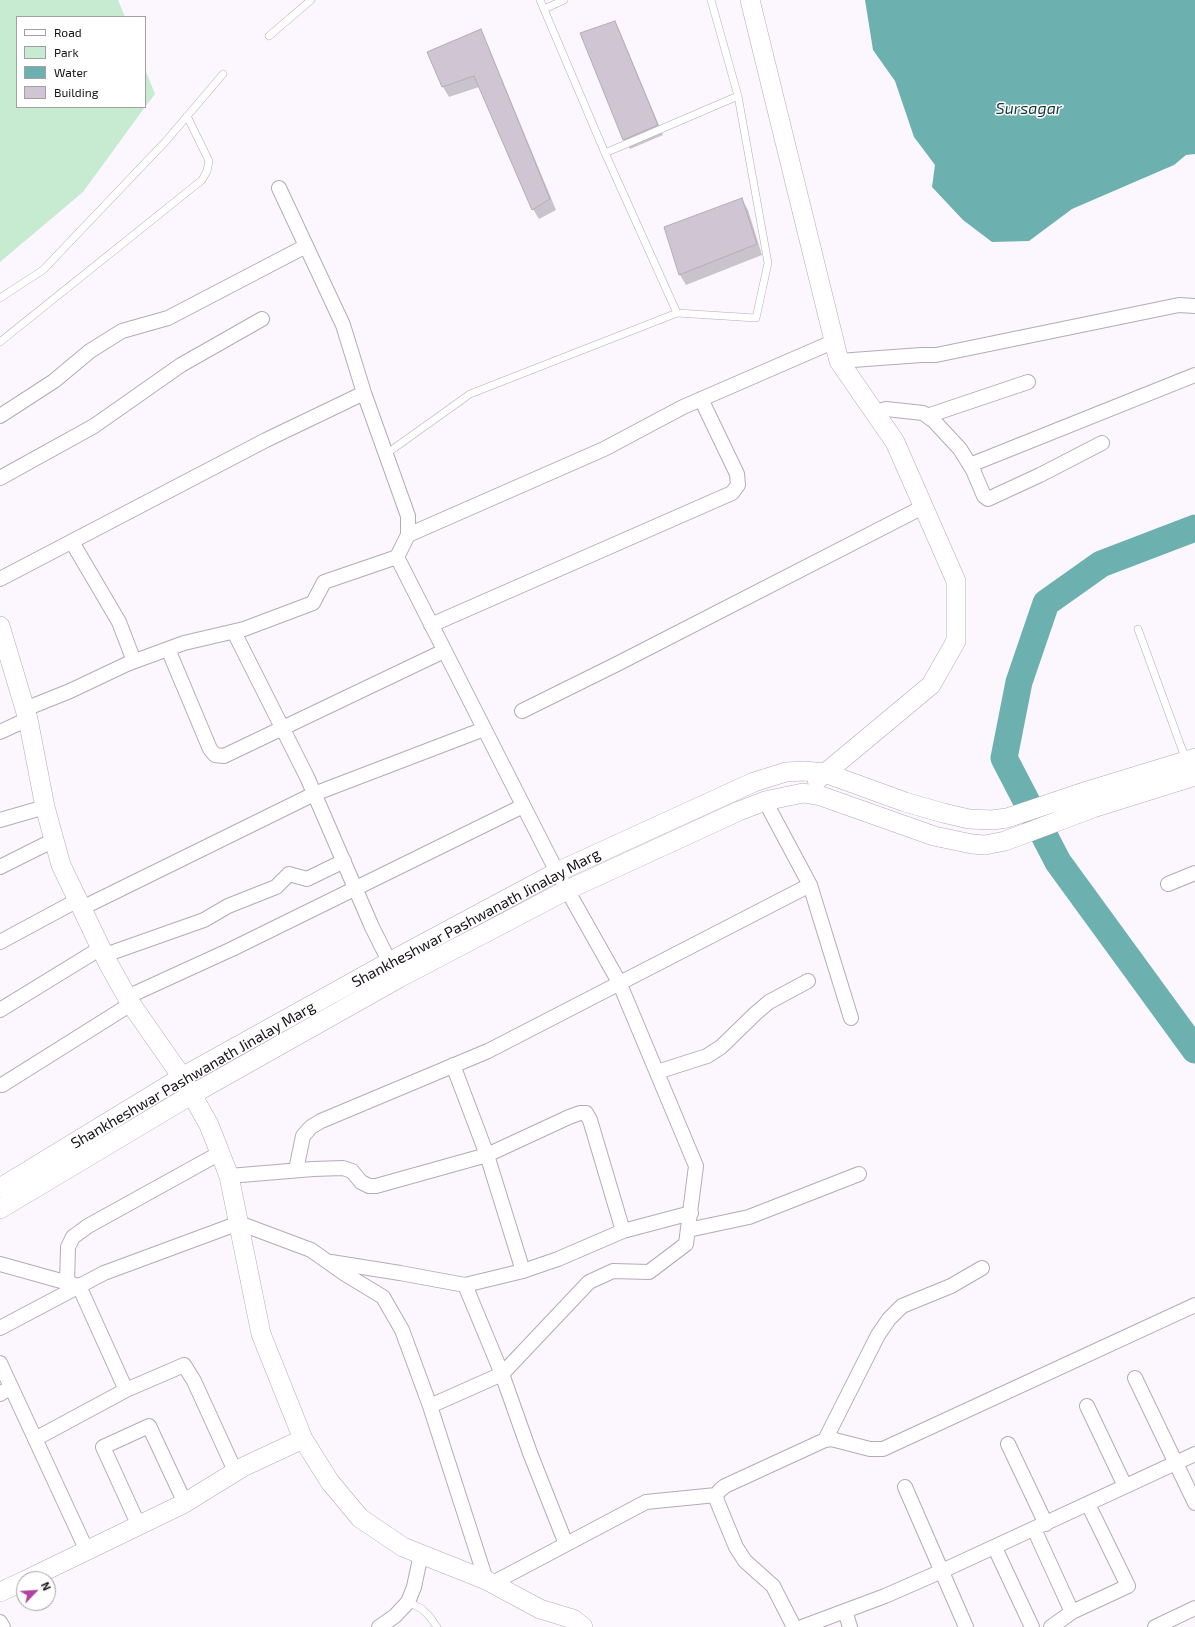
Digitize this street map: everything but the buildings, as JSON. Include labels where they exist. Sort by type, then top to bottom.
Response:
[{"type":"main road","points":[[750,0],[839,361],[895,442],[956,581],[956,641],[932,685],[825,773],[803,793]]},
{"type":"main road","points":[[0,626],[27,714],[45,807],[60,865],[129,1001],[182,1077],[209,1125],[229,1176],[261,1334],[303,1439],[330,1482],[360,1518],[403,1547],[488,1582],[540,1609],[573,1619],[583,1627]]},
{"type":"main road","points":[[0,1209],[191,1095],[399,978],[567,890],[739,811],[765,801],[803,793],[821,796],[934,836],[972,844],[985,845],[1005,842],[1090,800],[1192,765]]},
{"type":"main road","name":"Shankheshwar Pashwanath Jinalay Marg","points":[[0,1188],[182,1077],[389,962],[556,872],[754,782],[786,772],[804,771],[825,773],[905,802],[969,819],[992,820],[1007,818],[1090,800]]},
{"type":"main road","points":[[45,1571],[184,1503],[236,1471],[303,1439]]},
{"type":"main road","points":[[0,1592],[16,1585]]},
{"type":"main road","points":[[540,1609],[549,1627]]},
{"type":"street","points":[[0,732],[27,714],[70,691],[134,661],[184,643],[244,630],[313,602],[324,582],[397,557],[408,535],[408,516],[364,393],[343,325],[279,188]]},
{"type":"street","points":[[0,416],[54,381],[90,352],[122,331],[168,318],[306,246]]},
{"type":"street","points":[[839,361],[921,354],[936,355],[1179,305],[1195,306]]},
{"type":"street","points":[[0,478],[94,426],[181,365],[262,319]]},
{"type":"street","points":[[408,535],[604,449],[683,407],[834,341]]},
{"type":"street","points":[[970,465],[1195,375]]},
{"type":"street","points":[[927,416],[1028,382]]},
{"type":"street","points":[[0,579],[266,440],[364,393]]},
{"type":"street","points":[[431,624],[732,493],[738,485],[737,474],[701,399]]},
{"type":"street","points":[[874,412],[886,409],[923,413],[934,420],[955,444],[970,465],[984,496],[988,500],[1040,476],[1102,443]]},
{"type":"street","points":[[522,711],[923,507]]},
{"type":"street","points":[[72,542],[119,622],[134,661]]},
{"type":"street","points":[[397,557],[556,872],[619,982],[696,1166],[686,1244],[649,1272],[613,1271],[589,1282],[502,1374],[430,1406]]},
{"type":"street","points":[[234,632],[314,794],[389,962],[399,978]]},
{"type":"street","points":[[168,649],[210,750],[215,755],[224,756],[444,651]]},
{"type":"street","points":[[0,942],[314,794],[484,729]]},
{"type":"street","points":[[765,801],[810,885],[850,1018]]},
{"type":"street","points":[[1,1084],[129,1001],[523,806]]},
{"type":"street","points":[[0,820],[45,807]]},
{"type":"street","points":[[0,867],[54,840]]},
{"type":"street","points":[[0,1010],[103,951],[204,920],[228,906],[276,886],[289,874],[307,879],[344,861]]},
{"type":"street","points":[[1168,884],[1195,873]]},
{"type":"street","points":[[296,1170],[303,1136],[311,1127],[321,1121],[488,1050],[810,885]]},
{"type":"street","points":[[657,1072],[707,1056],[721,1048],[769,1002],[808,981]]},
{"type":"street","points":[[453,1065],[486,1155],[523,1272]]},
{"type":"street","points":[[229,1176],[296,1170],[343,1168],[352,1171],[361,1182],[369,1186],[376,1186],[486,1155],[569,1117],[580,1113],[586,1113],[590,1120],[623,1231]]},
{"type":"street","points":[[126,1390],[73,1285],[68,1247],[73,1237],[88,1226],[220,1153]]},
{"type":"street","points":[[688,1230],[749,1217],[859,1174]]},
{"type":"street","points":[[329,1262],[400,1272],[465,1285],[523,1272],[558,1259],[623,1231],[691,1213]]},
{"type":"street","points":[[0,1328],[73,1285],[239,1224],[311,1250],[345,1274],[383,1297],[402,1330],[430,1406],[488,1582],[566,1544],[646,1502],[716,1495],[725,1486],[825,1440],[831,1439],[870,1450],[883,1449],[1195,1305]]},
{"type":"street","points":[[0,1264],[73,1285]]},
{"type":"street","points":[[825,1440],[878,1335],[889,1319],[902,1306],[951,1286],[982,1268]]},
{"type":"street","points":[[465,1285],[502,1374],[530,1453],[566,1544]]},
{"type":"street","points":[[0,1362],[6,1390],[35,1438],[87,1551]]},
{"type":"street","points":[[35,1438],[126,1390],[184,1365],[194,1381],[236,1471]]},
{"type":"street","points":[[1135,1378],[1195,1503]]},
{"type":"street","points":[[1087,1406],[1125,1486]]},
{"type":"street","points":[[139,1526],[103,1447],[149,1426],[184,1503]]},
{"type":"street","points":[[1008,1444],[1072,1612]]},
{"type":"street","points":[[802,1627],[845,1611],[995,1548],[1195,1454]]},
{"type":"street","points":[[906,1487],[966,1627]]},
{"type":"street","points":[[716,1495],[736,1548],[745,1561],[773,1586],[794,1627]]},
{"type":"street","points":[[1051,1627],[1072,1612],[1128,1586],[1088,1504]]},
{"type":"street","points":[[995,1548],[1032,1627]]},
{"type":"street","points":[[379,1627],[395,1616],[408,1602],[414,1587],[421,1554]]},
{"type":"street","points":[[1163,1625],[1195,1608]]},
{"type":"street","points":[[845,1611],[850,1627]]},
{"type":"street","points":[[0,1622],[2,1627]]},
{"type":"lane","points":[[269,36],[311,0]]},
{"type":"lane","points":[[540,0],[605,153],[676,313]]},
{"type":"lane","points":[[544,9],[564,0]]},
{"type":"lane","points":[[386,454],[470,394],[676,313],[756,318],[768,263],[738,96],[710,0]]},
{"type":"lane","points":[[0,298],[43,270],[166,141],[223,74]]},
{"type":"lane","points":[[605,153],[738,96]]},
{"type":"lane","points":[[0,342],[202,180],[207,171],[209,161],[187,116]]},
{"type":"lane","points":[[1138,629],[1192,765]]},
{"type":"lane","points":[[408,1602],[422,1609],[430,1616],[437,1627]]},
{"type":"green space","points":[[0,0],[118,0],[125,16],[16,16],[16,108],[144,108],[83,192],[0,262]]},
{"type":"green space","points":[[146,72],[155,94],[146,106]]},
{"type":"water","name":"Sursagar","points":[[865,0],[1195,0],[1195,154],[1186,155],[1174,165],[1072,209],[1029,241],[992,242],[963,220],[932,187],[935,165],[914,137],[895,81],[873,50]]},
{"type":"waterway","points":[[1195,528],[1101,564],[1046,603],[1019,682],[1004,758],[1058,862],[1195,1050]]}]
